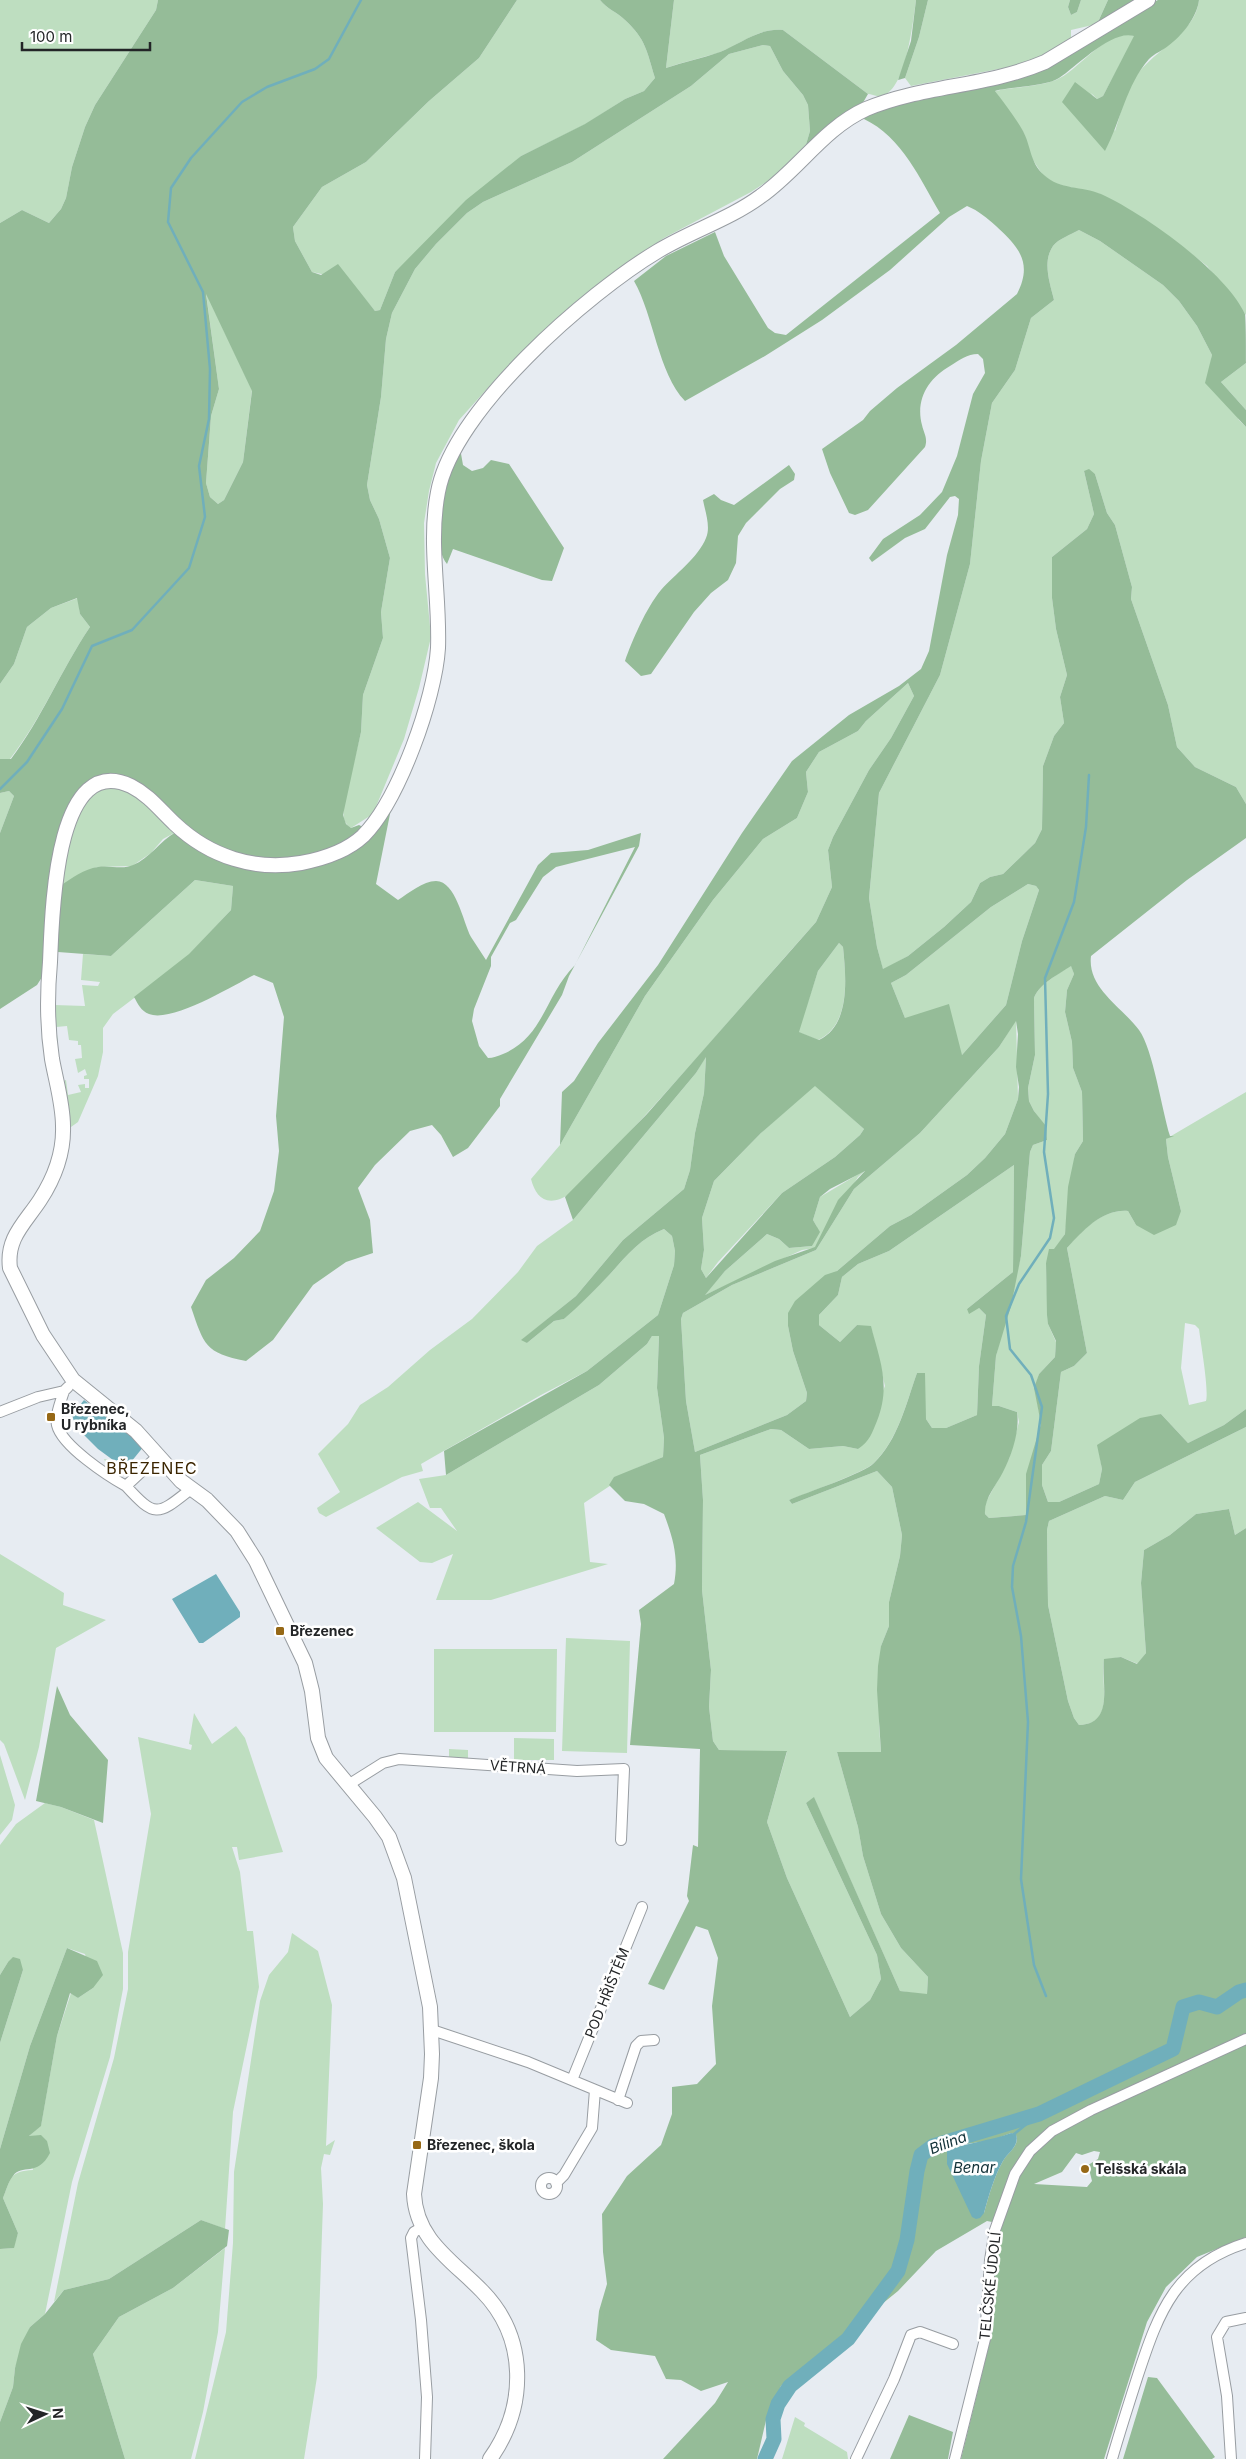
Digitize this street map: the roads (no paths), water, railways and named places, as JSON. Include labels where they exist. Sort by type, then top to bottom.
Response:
[{"type":"street","points":[[490,2459],[506,2429],[517,2389],[517,2361],[513,2342],[491,2302],[436,2247],[421,2228],[416,2211],[414,2194],[431,2078],[432,2030],[427,1980],[404,1878],[389,1837],[375,1817],[331,1766],[320,1747],[312,1691],[305,1663],[256,1561],[237,1531],[207,1500],[191,1489],[136,1431],[69,1386],[43,1335],[5,1271],[14,1236],[52,1180],[59,1163],[62,1148],[63,1117],[52,1060],[47,999],[59,852],[66,829],[84,796],[94,786],[113,781],[133,786],[152,800],[179,828],[215,853],[233,860],[253,863],[296,864],[327,857],[361,838],[380,814],[403,769],[421,726],[434,681],[438,649],[434,527],[438,490],[447,463],[471,421],[518,367],[564,322],[614,280],[657,252],[757,200],[839,124],[863,110],[897,98],[978,83],[1028,70],[1045,62],[1148,0]]},
{"type":"street","points":[[0,1412],[69,1386]]},
{"type":"street","points":[[69,1386],[57,1419],[62,1436],[96,1468],[126,1486],[141,1502],[154,1510],[165,1509],[191,1489]]},
{"type":"street","points":[[126,1486],[158,1456]]},
{"type":"street","name":"VĚTRNÁ","points":[[348,1785],[383,1763],[399,1759],[577,1771],[624,1769],[621,1840]]},
{"type":"street","name":"POD HŘIŠTĚM","points":[[572,2080],[642,1907]]},
{"type":"street","points":[[432,2030],[528,2062],[623,2101],[636,2046],[641,2041],[654,2040]]},
{"type":"street","name":"TELČSKÉ ÚDOLÍ","points":[[955,2459],[985,2339],[990,2260],[995,2230],[1015,2174],[1030,2151],[1052,2131],[1090,2110],[1246,2039]]},
{"type":"street","points":[[556,2183],[564,2175],[592,2128],[595,2090]]},
{"type":"street","points":[[421,2228],[414,2232],[411,2238],[427,2397],[425,2459]]},
{"type":"street","points":[[1112,2459],[1157,2319],[1172,2294],[1177,2286],[1203,2262],[1246,2243]]},
{"type":"street","points":[[1231,2459],[1227,2396],[1217,2337],[1226,2322],[1246,2318]]},
{"type":"street","points":[[856,2459],[894,2379],[910,2335],[920,2332],[953,2344]]},
{"type":"water","points":[[84,1400],[144,1446],[131,1462],[113,1460],[98,1449],[76,1427],[72,1415]]},
{"type":"water","points":[[216,1574],[240,1612],[240,1617],[203,1643],[199,1643],[172,1599]]},
{"type":"water","name":"Benar","points":[[1011,2133],[1016,2134],[1016,2142],[997,2173],[984,2213],[980,2218],[976,2219],[972,2217],[947,2164],[947,2151]]},
{"type":"waterway","points":[[0,789],[27,762],[62,709],[92,646],[132,630],[189,568],[205,517],[199,466],[209,419],[210,369],[203,292],[168,222],[171,188],[191,158],[242,102],[267,87],[315,69],[329,59],[361,0]]},
{"type":"waterway","points":[[1046,1996],[1034,1965],[1021,1879],[1028,1722],[1021,1636],[1012,1587],[1013,1566],[1026,1522],[1042,1407],[1031,1375],[1010,1349],[1006,1316],[1019,1284],[1050,1238],[1054,1218],[1044,1152],[1048,1094],[1045,978],[1074,902],[1086,827],[1089,775]]},
{"type":"waterway","name":"Bílina","points":[[765,2459],[774,2439],[773,2419],[778,2404],[790,2386],[848,2339],[898,2271],[907,2240],[921,2155],[933,2146],[1039,2114],[1173,2049],[1183,2007],[1199,2002],[1217,2007],[1239,1992],[1246,1990]]},
{"type":"waterway","points":[[1013,2135],[1039,2114]]},
{"type":"waterway","points":[[942,2143],[951,2151]]},
{"type":"place","name":"Březenec, U rybníka","points":[[51,1417]]},
{"type":"place","name":"Březenec","points":[[280,1631]]},
{"type":"place","name":"Březenec, škola","points":[[417,2145]]},
{"type":"place","name":"Telšská skála","points":[[1085,2169]]},
{"type":"district","name":"BŘEZENEC","points":[[152,1468]]}]
